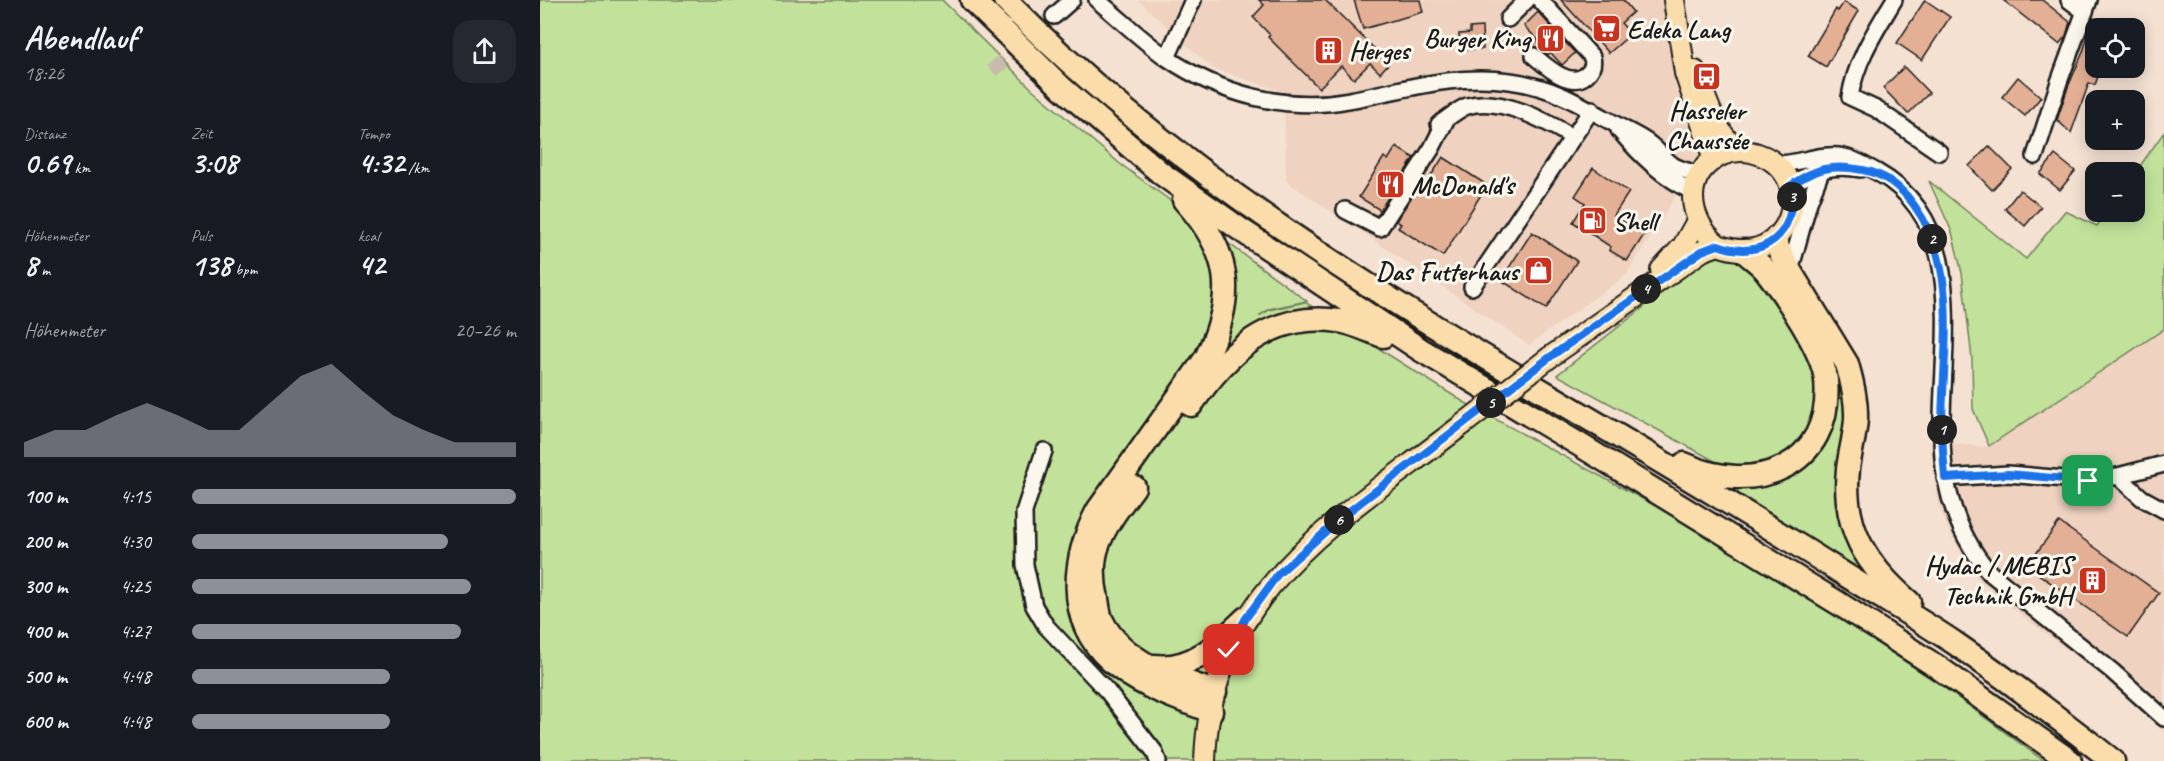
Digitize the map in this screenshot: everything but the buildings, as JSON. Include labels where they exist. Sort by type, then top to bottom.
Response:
[{"type":"highway","points":[[972,0],[1062,88],[1162,174],[1321,286],[1421,350],[1838,603],[1939,668],[2070,761]]},
{"type":"highway","points":[[1005,0],[1138,121],[1337,266],[1437,329],[1761,522],[1955,643]]},
{"type":"highway","points":[[1162,174],[1212,234],[1226,279],[1225,301],[1217,337],[1206,358],[1098,510],[1087,531],[1077,563],[1078,599],[1087,629],[1107,658],[1128,674],[1155,688],[1213,701]]},
{"type":"highway","points":[[1777,237],[1778,248],[1790,271],[1847,364],[1852,380],[1856,418],[1846,496],[1851,522],[1860,546],[1875,569],[1896,591],[1955,643],[2113,761]]},
{"type":"highway","points":[[1596,423],[1699,471],[1730,478],[1774,473],[1791,464],[1806,450],[1818,432],[1826,406],[1826,380],[1821,358],[1767,272],[1743,251]]},
{"type":"highway","points":[[1213,701],[1184,682],[1150,666],[1121,648],[1102,620],[1093,584],[1097,547],[1108,524],[1197,397],[1229,356],[1269,330],[1299,321],[1341,321],[1421,350]]},
{"type":"highway","points":[[1150,666],[1164,668],[1191,662],[1215,646],[1246,618]]},
{"type":"main road","points":[[1674,0],[1685,73],[1714,160]]},
{"type":"main road","points":[[1682,45],[1725,139],[1740,151]]},
{"type":"main road","points":[[1740,151],[1753,152],[1777,164],[1790,188],[1791,213],[1777,237],[1755,249],[1743,251],[1718,245],[1706,235],[1697,221],[1693,207],[1696,183],[1714,160],[1740,151]]},
{"type":"main road","points":[[1623,304],[1653,279],[1683,246],[1697,221]]},
{"type":"main road","points":[[1206,761],[1213,701],[1229,650],[1246,618],[1278,574],[1343,516],[1550,357],[1702,251],[1718,245]]},
{"type":"street","points":[[1054,16],[1072,0]]},
{"type":"street","points":[[1097,0],[1167,58],[1199,77],[1228,89],[1265,100],[1303,105],[1348,100],[1449,79],[1480,78],[1544,88],[1592,109],[1647,142],[1696,183]]},
{"type":"street","points":[[1167,58],[1193,0]]},
{"type":"street","points":[[1508,19],[1527,0]]},
{"type":"street","points":[[1534,56],[1548,69],[1574,79],[1582,78],[1590,72],[1594,63],[1592,57],[1540,0]]},
{"type":"street","points":[[1894,0],[1864,50],[1854,75],[1850,97],[1876,109],[1940,152]]},
{"type":"street","points":[[2035,156],[2087,6],[2069,0]]},
{"type":"street","points":[[1345,210],[1380,228],[1432,148],[1441,123],[1467,106],[1497,105],[1544,119],[1572,137]]},
{"type":"street","points":[[1472,287],[1592,109]]},
{"type":"street","points":[[1777,164],[1819,156],[1843,157],[1889,179],[1912,203],[1930,234],[1938,257],[1947,321],[1942,430],[1945,478],[1958,522],[1976,556],[1990,573],[2112,671],[2164,718]]},
{"type":"street","points":[[1809,202],[1802,194],[1790,188],[1812,171],[1850,167],[1875,172]]},
{"type":"street","points":[[1790,271],[1809,202],[1822,169]]},
{"type":"street","points":[[1777,237],[1801,233]]},
{"type":"street","points":[[1044,451],[1024,512],[1025,565],[1034,606],[1046,626],[1107,691],[1154,751],[1158,761]]},
{"type":"street","points":[[1945,478],[2008,474],[2088,481],[2164,464]]},
{"type":"street","points":[[2118,476],[2142,498],[2164,510]]},
{"type":"shaded area","points":[[1138,0],[1665,0],[1683,106],[1698,155],[1668,209],[1626,275],[1529,345],[1286,181],[1284,92],[1212,68]]},
{"type":"shaded area","points":[[2164,330],[2164,732],[2103,677],[1999,598],[1976,576],[1952,537],[1938,504],[1930,442],[1989,447]]},
{"type":"green space","points":[[540,0],[942,0],[1032,89],[1119,163],[1307,301],[1269,309],[1259,316],[1269,310],[1305,302],[1462,401],[1722,542],[1938,683],[2044,761],[540,761]]},
{"type":"green space","points":[[2164,132],[2164,329],[1989,446],[1973,409],[1972,359],[1962,273],[1952,232],[1929,181],[2026,259],[2065,211],[2097,226],[2100,222],[2145,222],[2145,162],[2143,162]]},
{"type":"green space","points":[[1719,254],[1744,261],[1764,277],[1816,365],[1814,415],[1806,435],[1783,454],[1764,464],[1742,467],[1722,465],[1557,375],[1703,261]]},
{"type":"green space","points":[[1822,336],[1846,384],[1863,566],[1858,573],[1731,491],[1737,485],[1809,459]]},
{"type":"tunnel","points":[[992,71],[1054,16]]},
{"type":"place","name":"Edeka Lang","points":[[1606,29]]},
{"type":"place","name":"Burger King","points":[[1551,38]]},
{"type":"place","name":"Herges","points":[[1328,50]]},
{"type":"place","name":"Hasseler Chaussée","points":[[1707,76]]},
{"type":"place","name":"McDonald's","points":[[1390,185]]},
{"type":"place","name":"Shell","points":[[1592,221]]},
{"type":"place","name":"Das Futterhaus","points":[[1539,271]]},
{"type":"place","name":"Hydac / MEBIS Technik GmbH","points":[[2093,580]]},
{"type":"route","points":[[1229,650],[1246,618],[1278,574],[1343,516],[1550,357],[1702,251],[1718,245],[1743,251],[1767,245],[1786,225],[1791,213],[1790,186],[1812,171],[1832,167],[1850,167],[1875,172],[1889,179],[1905,193],[1919,212],[1930,234],[1938,257],[1947,321],[1942,430],[1945,478],[2008,474],[2088,481]]}]
